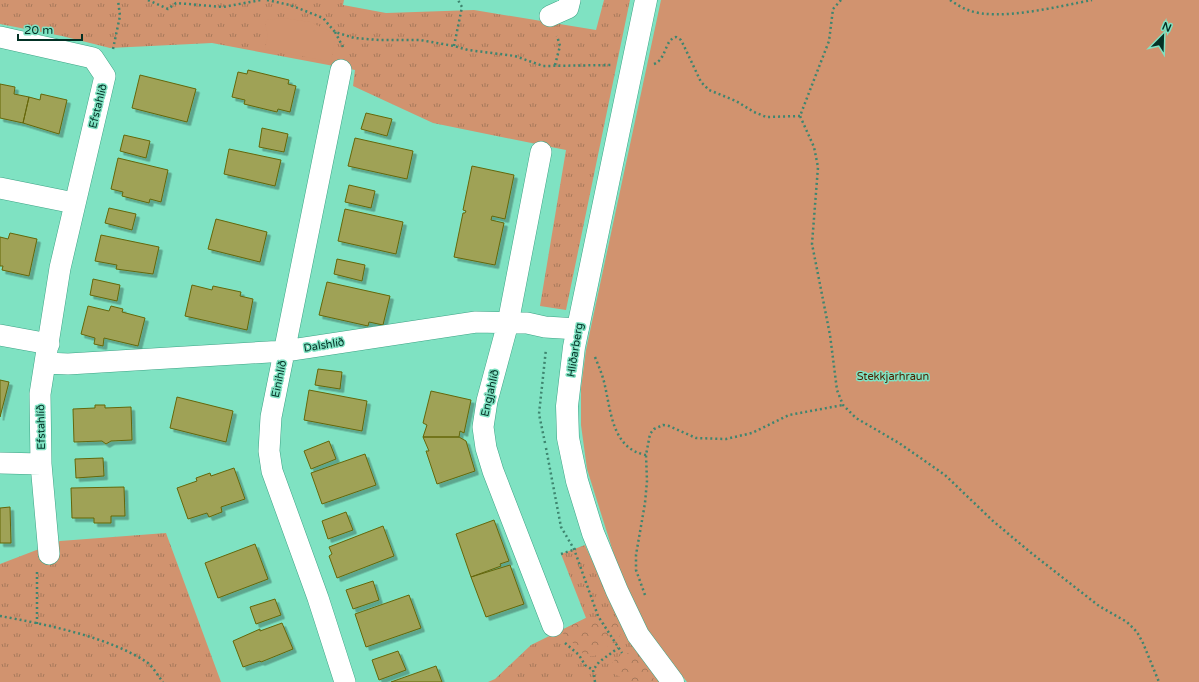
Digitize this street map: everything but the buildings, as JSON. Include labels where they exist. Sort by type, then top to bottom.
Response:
[{"type":"street","points":[[550,16],[568,8],[570,0]]},
{"type":"street","name":"Hlíðarberg","points":[[646,0],[576,338],[567,406],[568,438],[577,480],[593,533],[617,591],[638,635],[673,682]]},
{"type":"street","name":"Efstahlíð","points":[[0,37],[93,58],[105,76],[74,203],[60,268],[40,394],[41,464],[49,554]]},
{"type":"street","name":"Einihlíð","points":[[341,70],[269,432],[269,451],[272,472],[318,598],[345,682]]},
{"type":"street","name":"Engjahlíð","points":[[541,152],[508,323],[487,401],[483,427],[486,448],[493,471],[553,626]]},
{"type":"street","points":[[0,188],[74,203]]},
{"type":"street","name":"Dalshlíð","points":[[47,353],[68,364],[285,351],[476,322],[527,323],[545,326],[576,338]]},
{"type":"street","points":[[0,335],[47,353]]},
{"type":"street","name":"Efstahlíð","points":[[0,463],[41,464]]},
{"type":"path","points":[[105,76],[112,63],[113,44],[118,31],[120,16],[118,0]]},
{"type":"path","points":[[148,0],[168,9],[176,3],[223,8],[261,0]]},
{"type":"path","points":[[267,0],[290,5],[323,18],[335,32],[354,38],[379,40],[420,40],[468,50],[515,56],[543,66],[600,64],[632,66],[656,64],[662,59],[669,41],[676,36],[684,46],[701,82],[710,90],[736,101],[754,112],[766,117],[800,116]]},
{"type":"path","points":[[454,46],[462,7],[458,0]]},
{"type":"path","points":[[842,0],[833,9],[829,41],[800,116],[814,148],[818,167],[812,244],[842,405],[856,418],[899,443],[945,475],[989,517],[1030,552],[1099,606],[1126,622],[1137,632],[1159,682]]},
{"type":"path","points":[[950,0],[969,11],[994,14],[1033,10],[1092,0]]},
{"type":"path","points":[[550,16],[560,46],[555,65]]},
{"type":"path","points":[[576,338],[586,350],[595,356],[602,373],[611,416],[621,439],[633,451],[646,455]]},
{"type":"path","points":[[646,599],[635,563],[645,503],[647,481],[646,455],[650,434],[659,426],[669,426],[696,438],[726,439],[752,433],[789,415],[842,405]]},
{"type":"path","points":[[37,624],[37,565],[49,554]]},
{"type":"path","points":[[0,616],[72,632],[130,653],[149,664],[163,682]]},
{"type":"path","points":[[553,626],[567,646],[579,655],[585,665],[593,670]]},
{"type":"path","points":[[595,682],[593,670],[599,662],[638,635]]},
{"type":"green space","points":[[0,0],[344,0],[343,5],[386,13],[474,10],[596,30],[604,0],[630,0],[566,310],[540,306],[566,150],[433,123],[353,86],[355,70],[212,43],[110,48],[62,36],[0,24]]},
{"type":"green space","name":"Stekkjarhraun","points":[[661,0],[1199,0],[1199,682],[687,682],[643,626],[622,580],[587,469],[581,425],[581,388],[586,350]]},
{"type":"green space","points":[[282,18],[310,22],[336,34],[331,62],[265,49],[268,35],[265,23],[267,20]]},
{"type":"green space","points":[[166,533],[221,682],[0,682],[0,564],[60,541]]},
{"type":"green space","points":[[585,545],[611,602],[663,682],[488,682],[495,679],[531,645],[586,618],[561,554]]},
{"type":"green space","points":[[611,615],[616,617],[618,626],[622,630],[617,643],[611,643],[605,650],[600,650],[598,655],[585,655],[574,643],[566,640],[562,630],[586,618],[604,625]]},
{"type":"green space","points":[[634,651],[656,682],[624,682],[622,678],[609,671],[618,657]]}]
